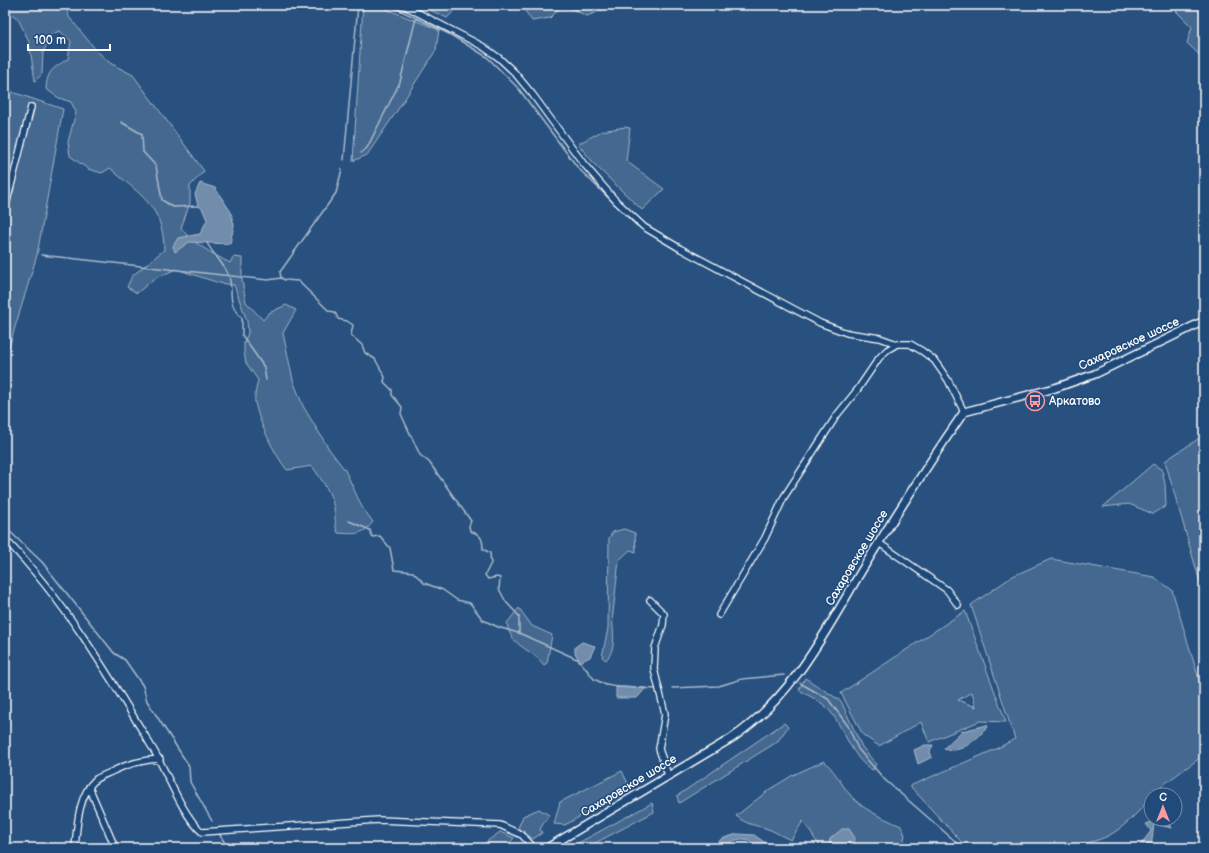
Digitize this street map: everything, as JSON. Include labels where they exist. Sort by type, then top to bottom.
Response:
[{"type":"main road","name":"Сахаровское шоссе","points":[[546,848],[736,736],[762,716],[782,696],[807,661],[926,467],[964,412],[1055,388],[1095,374],[1204,321]]},
{"type":"street","points":[[403,5],[482,46],[499,58],[514,72],[533,95],[583,163],[616,201],[644,227],[681,249],[820,323],[847,333],[880,338],[897,344],[910,344],[934,360],[948,380],[964,412]]},
{"type":"street","points":[[5,209],[31,107]]},
{"type":"street","points":[[719,615],[765,538],[784,497],[836,415],[858,389],[880,358],[887,350],[897,344]]},
{"type":"street","points":[[5,539],[78,627],[160,759],[189,816],[202,832],[379,820],[500,825],[522,835],[534,848]]},
{"type":"street","points":[[879,543],[947,590],[958,605]]},
{"type":"street","points":[[650,600],[664,614],[663,624],[654,648],[654,669],[665,714],[659,749],[668,775]]},
{"type":"street","points":[[75,848],[83,800],[89,787],[97,779],[126,764],[142,760],[160,759]]},
{"type":"street","points":[[89,787],[114,845]]},
{"type":"shaded area","points":[[5,5],[66,5],[69,17],[96,50],[110,63],[133,75],[204,171],[190,186],[190,203],[181,228],[191,239],[230,263],[233,257],[242,258],[242,280],[246,302],[263,320],[269,313],[286,305],[296,310],[283,333],[293,380],[303,406],[329,449],[345,470],[362,507],[373,522],[365,530],[354,534],[338,533],[333,502],[312,466],[287,470],[272,447],[263,428],[255,402],[258,380],[246,363],[244,343],[248,333],[247,321],[234,285],[219,283],[176,269],[154,279],[137,293],[127,287],[132,276],[164,250],[160,222],[148,202],[110,168],[102,173],[88,169],[70,156],[68,142],[76,112],[71,102],[59,98],[46,89],[49,74],[58,65],[68,59],[71,41],[60,31],[51,34],[43,53],[42,74],[35,81],[29,42],[18,19],[5,9]]},
{"type":"shaded area","points":[[363,5],[376,5],[439,30],[436,50],[399,108],[367,155],[353,161]]},
{"type":"shaded area","points":[[419,5],[460,5],[447,18]]},
{"type":"shaded area","points":[[521,5],[563,5],[550,18],[532,21]]},
{"type":"shaded area","points":[[563,5],[615,5],[587,16]]},
{"type":"shaded area","points":[[1176,5],[1204,6],[1204,59],[1187,43],[1192,27],[1175,10]]},
{"type":"shaded area","points":[[5,79],[12,92],[63,109],[37,255],[5,360]]},
{"type":"shaded area","points":[[625,127],[630,128],[626,161],[664,189],[642,210],[596,166],[578,144],[602,131]]},
{"type":"shaded area","points":[[200,183],[215,188],[231,212],[234,225],[230,244],[189,242],[175,252],[173,246],[178,238],[200,234],[207,220],[202,208],[198,206],[195,194]]},
{"type":"shaded area","points":[[1204,435],[1204,596],[1165,461]]},
{"type":"shaded area","points":[[1153,464],[1162,470],[1165,484],[1166,506],[1153,514],[1129,504],[1103,507]]},
{"type":"shaded area","points":[[624,529],[635,533],[636,552],[630,550],[619,560],[613,613],[614,637],[612,649],[606,660],[602,657],[608,628],[609,538],[613,532]]},
{"type":"shaded area","points":[[1051,559],[1154,577],[1172,590],[1204,696],[1204,755],[1160,787],[1143,787],[1143,806],[1120,828],[1108,836],[1093,841],[1058,847],[1020,849],[967,848],[910,786],[996,749],[1015,739],[971,605],[1013,576]]},
{"type":"shaded area","points":[[519,608],[532,626],[552,635],[547,663],[544,665],[539,659],[517,642],[509,631],[507,623]]},
{"type":"shaded area","points":[[965,611],[1006,722],[980,721],[929,742],[921,722],[879,746],[863,735],[841,693]],"holes":[[[972,692],[976,707],[958,700]]]},
{"type":"shaded area","points":[[582,642],[595,646],[590,657],[580,662],[575,653],[575,647]]},
{"type":"shaded area","points":[[805,678],[841,701],[862,747],[876,764],[873,770],[866,766],[854,752],[830,711],[820,702],[799,690]]},
{"type":"shaded area","points":[[616,687],[646,688],[637,698],[616,698]]},
{"type":"shaded area","points":[[784,723],[788,727],[777,742],[679,803],[677,796]]},
{"type":"shaded area","points":[[987,725],[988,727],[968,745],[956,750],[944,748],[962,731]]},
{"type":"shaded area","points":[[925,745],[933,745],[930,752],[932,757],[918,764],[914,750]]},
{"type":"shaded area","points":[[824,761],[828,764],[847,791],[858,803],[871,812],[901,826],[905,835],[902,848],[853,848],[854,847],[830,839],[830,848],[820,845],[817,842],[803,821],[791,840],[768,829],[749,824],[736,816],[770,789],[793,775]]},
{"type":"shaded area","points":[[622,771],[630,788],[565,825],[554,824],[560,802]]},
{"type":"shaded area","points":[[652,803],[654,812],[586,848],[569,848]]},
{"type":"shaded area","points":[[539,809],[549,815],[540,829],[542,833],[533,839],[518,828],[523,816]]},
{"type":"shaded area","points":[[1148,827],[1154,827],[1151,848],[1138,848],[1151,831]]},
{"type":"shaded area","points":[[842,829],[849,829],[855,838],[854,847],[830,848],[830,839]]},
{"type":"shaded area","points":[[500,832],[514,838],[507,845],[502,847],[478,848]]},
{"type":"shaded area","points":[[737,834],[754,835],[773,848],[754,848],[755,845],[750,841],[739,839],[714,848],[721,839]]},
{"type":"waterway","points":[[344,160],[358,5]]},
{"type":"waterway","points":[[389,5],[449,34],[487,57],[518,88],[578,168],[636,225],[642,229]]},
{"type":"waterway","points":[[361,153],[367,148],[400,82],[416,18]]},
{"type":"waterway","points":[[121,122],[142,134],[143,152],[156,166],[162,200],[173,207],[198,206]]},
{"type":"waterway","points":[[281,278],[280,272],[336,193],[342,169]]},
{"type":"waterway","points":[[207,243],[228,274],[231,286],[232,302],[242,318],[242,335],[264,367],[266,380]]},
{"type":"waterway","points":[[41,255],[268,280],[281,278],[285,280],[298,281],[329,311],[335,312],[338,319],[347,321],[353,325],[351,335],[362,345],[365,353],[375,359],[385,377],[384,382],[392,390],[392,395],[402,407],[401,414],[420,455],[429,462],[471,521],[469,526],[470,531],[480,537],[483,549],[490,553],[491,563],[485,575],[488,579],[497,577],[500,578],[499,589],[506,602],[519,616],[519,633],[579,660],[594,679],[606,685],[656,689]]},
{"type":"waterway","points":[[349,521],[370,530],[372,537],[380,536],[390,548],[394,570],[413,572],[424,583],[443,590],[457,600],[470,603],[483,620],[498,627],[518,633]]},
{"type":"waterway","points":[[5,527],[42,562],[114,653],[125,660],[143,686],[147,701],[189,766],[190,782],[212,821]]},
{"type":"waterway","points":[[672,688],[719,686],[742,679],[784,675]]},
{"type":"waterway","points":[[800,683],[828,699],[848,726],[858,749],[885,780],[955,841],[958,848]]},
{"type":"waterway","points":[[218,832],[228,848]]},
{"type":"place","name":"Аркатово","points":[[1035,401]]}]
